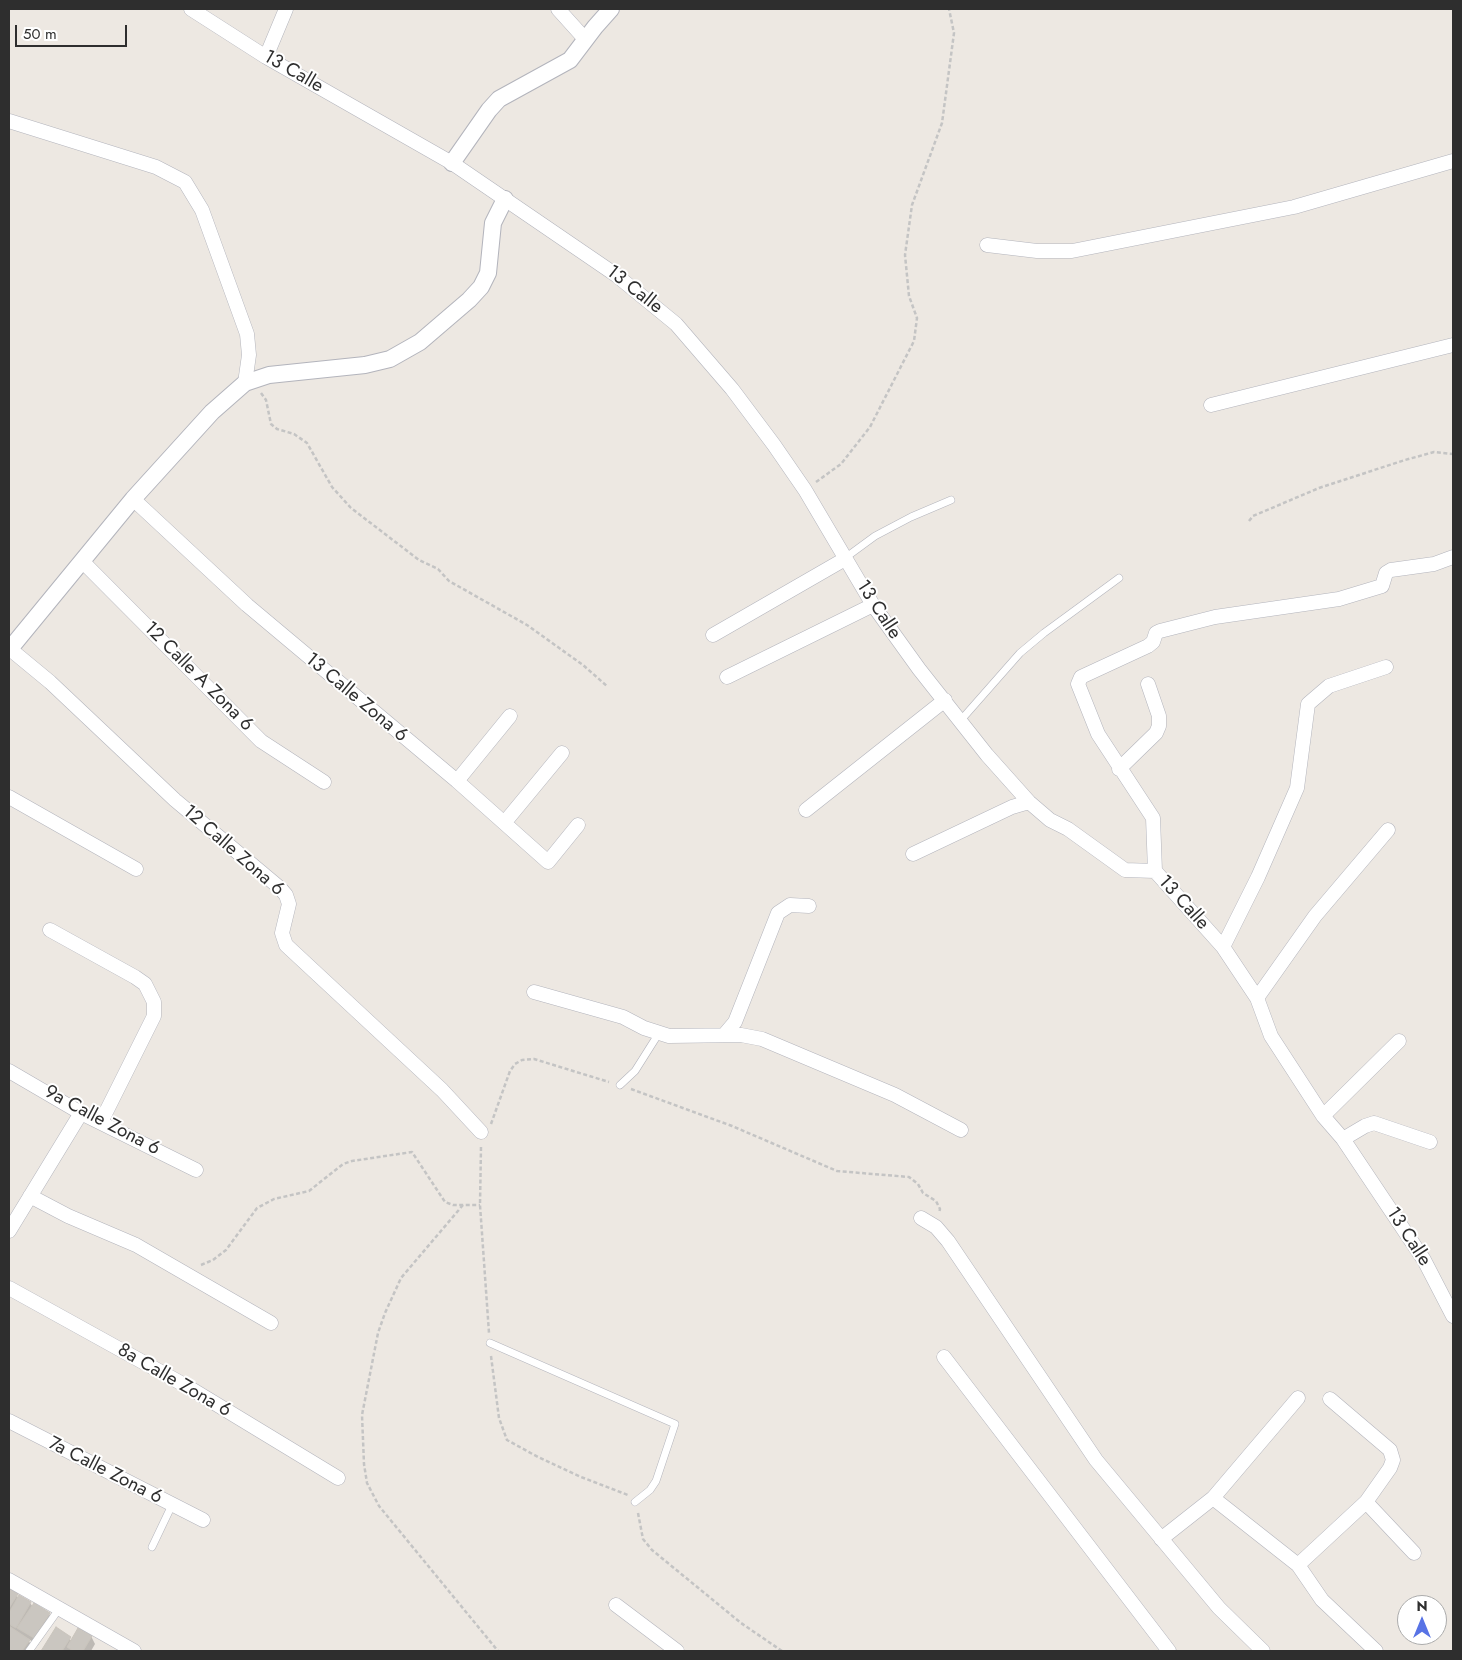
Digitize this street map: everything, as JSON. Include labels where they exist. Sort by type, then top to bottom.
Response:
[{"type":"street","name":"13 Calle","points":[[191,9],[266,57],[452,163],[616,275],[676,324],[732,389],[804,490],[873,605],[919,669],[946,700],[987,755],[1029,802],[1050,820],[1068,829],[1125,870],[1155,871],[1223,947],[1257,998],[1272,1036],[1323,1116],[1343,1139],[1424,1260],[1453,1316]]},
{"type":"street","points":[[266,57],[286,9]]},
{"type":"street","points":[[558,9],[585,39]]},
{"type":"street","points":[[452,163],[489,110],[500,98],[570,60],[611,9]]},
{"type":"street","points":[[9,121],[156,167],[185,182],[202,210],[247,334],[249,355],[245,383]]},
{"type":"street","points":[[988,245],[1036,251],[1072,251],[1294,207],[1453,161]]},
{"type":"street","points":[[9,649],[133,499],[212,412],[245,383],[269,375],[379,362],[409,350],[458,311],[481,287],[489,266],[493,223],[504,199]]},
{"type":"street","points":[[1211,406],[1453,345]]},
{"type":"street","name":"13 Calle Zona 6","points":[[133,499],[246,604],[505,822],[548,862],[578,825]]},
{"type":"street","points":[[1155,871],[1153,818],[1119,769],[1098,734],[1078,684],[1081,677],[1148,646],[1153,642],[1156,632],[1215,616],[1338,599],[1382,586],[1386,573],[1391,570],[1434,564],[1453,557]]},
{"type":"street","points":[[714,635],[845,559]]},
{"type":"street","name":"12 Calle A Zona 6","points":[[82,561],[261,741],[324,782]]},
{"type":"street","points":[[727,677],[873,605]]},
{"type":"street","name":"12 Calle Zona 6","points":[[9,649],[50,682],[175,800],[280,888],[286,895],[289,904],[282,933],[286,946],[442,1090],[481,1132]]},
{"type":"street","points":[[1223,947],[1258,877],[1297,788],[1308,704],[1328,686],[1386,668]]},
{"type":"street","points":[[1119,769],[1156,733],[1160,726],[1159,716],[1148,684]]},
{"type":"street","points":[[806,810],[946,700]]},
{"type":"street","points":[[457,781],[510,716]]},
{"type":"street","points":[[505,822],[562,753]]},
{"type":"street","points":[[9,797],[136,868]]},
{"type":"street","points":[[913,854],[1012,807],[1029,802]]},
{"type":"street","points":[[1257,998],[1315,916],[1388,830]]},
{"type":"street","points":[[724,1035],[735,1022],[778,914],[790,905],[809,906]]},
{"type":"street","points":[[50,930],[135,977],[148,989],[154,1002],[154,1016],[100,1122]]},
{"type":"street","points":[[534,992],[623,1017],[668,1036],[741,1035],[762,1039],[895,1094],[961,1130]]},
{"type":"street","points":[[1323,1116],[1399,1041]]},
{"type":"street","name":"9a Calle Zona 6","points":[[9,1070],[81,1112],[196,1170]]},
{"type":"street","points":[[9,1231],[81,1112]]},
{"type":"street","points":[[1343,1139],[1374,1123],[1430,1142]]},
{"type":"street","points":[[30,1196],[68,1216],[136,1245],[271,1323]]},
{"type":"street","points":[[921,1218],[936,1227],[948,1241],[1096,1460],[1219,1608],[1263,1651]]},
{"type":"street","name":"8a Calle Zona 6","points":[[9,1288],[188,1387],[338,1478]]},
{"type":"street","points":[[944,1357],[1169,1651]]},
{"type":"street","points":[[1161,1539],[1213,1498],[1298,1398]]},
{"type":"street","points":[[1298,1565],[1366,1502],[1390,1468],[1393,1456],[1390,1450],[1330,1400]]},
{"type":"street","name":"7a Calle Zona 6","points":[[9,1421],[203,1520]]},
{"type":"street","points":[[1213,1498],[1298,1565],[1322,1600],[1376,1651]]},
{"type":"street","points":[[1366,1502],[1414,1553]]},
{"type":"street","points":[[9,1580],[134,1651]]},
{"type":"street","points":[[616,1604],[677,1651]]},
{"type":"lane","points":[[845,559],[876,536],[911,517],[951,500]]},
{"type":"lane","points":[[961,720],[1020,654],[1070,612],[1119,578]]},
{"type":"lane","points":[[620,1085],[635,1071],[659,1033]]},
{"type":"lane","points":[[490,1343],[675,1424],[656,1481],[650,1490],[634,1502]]},
{"type":"lane","points":[[152,1547],[172,1505]]},
{"type":"lane","points":[[29,1651],[59,1608]]},
{"type":"path","points":[[804,490],[841,464],[870,427],[914,341],[917,318],[909,296],[905,255],[912,206],[942,122],[954,33],[950,9]]},
{"type":"path","points":[[245,383],[255,386],[263,395],[268,419],[274,428],[294,434],[310,448],[332,487],[351,508],[419,560],[438,569],[449,581],[527,624],[583,665],[608,687]]},
{"type":"path","points":[[1249,521],[1253,516],[1319,488],[1387,465],[1434,452],[1453,454]]},
{"type":"path","points":[[782,1651],[741,1623],[652,1550],[643,1539],[634,1502],[620,1490],[581,1477],[507,1440],[499,1418],[490,1343],[480,1205],[481,1132],[492,1123],[495,1117],[501,1092],[515,1064],[522,1060],[534,1059],[620,1085],[732,1126],[837,1172],[858,1175],[897,1174],[909,1177],[918,1184],[923,1194],[936,1201],[940,1209],[937,1216],[921,1218]]},
{"type":"path","points":[[188,1275],[191,1270],[213,1260],[226,1250],[257,1208],[274,1200],[308,1191],[348,1162],[412,1152],[445,1202],[480,1205]]},
{"type":"path","points":[[464,1205],[401,1278],[385,1313],[378,1333],[362,1415],[364,1464],[367,1483],[379,1506],[498,1651]]},
{"type":"building","points":[[9,1588],[18,1594],[9,1608]]},
{"type":"building","points":[[19,1595],[31,1602],[16,1628],[9,1624],[9,1613]]},
{"type":"building","points":[[34,1603],[50,1613],[34,1638],[17,1628]]},
{"type":"building","points":[[9,1626],[30,1640],[22,1651],[9,1651]]},
{"type":"building","points":[[56,1627],[71,1637],[62,1651],[41,1651]]},
{"type":"building","points":[[78,1628],[92,1636],[83,1651],[73,1651],[67,1647]]}]
